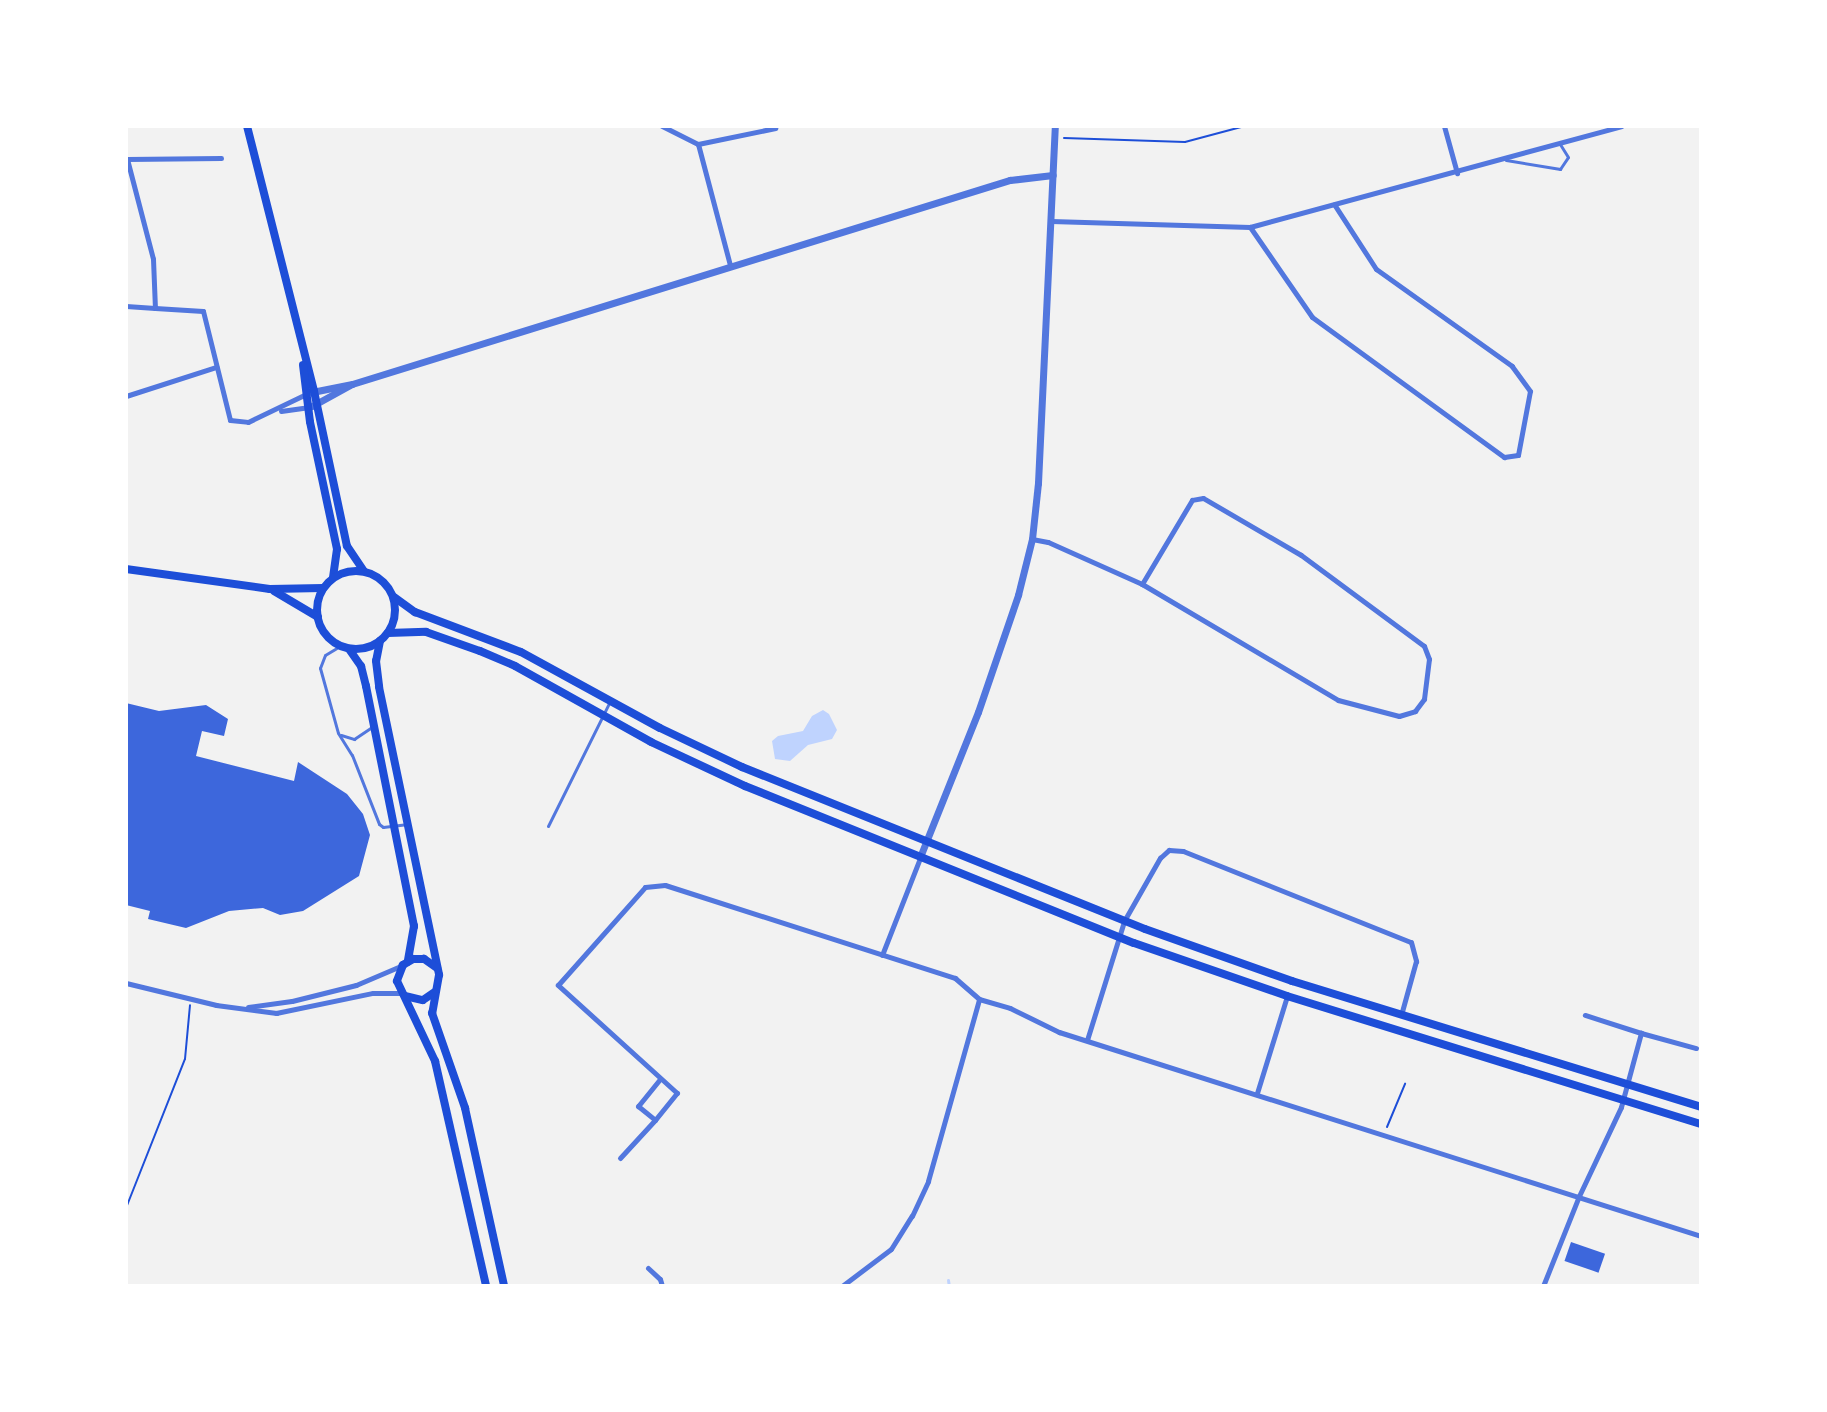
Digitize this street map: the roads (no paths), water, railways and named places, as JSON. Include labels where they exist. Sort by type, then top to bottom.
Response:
[{"type":"main road","points":[[247,126],[310,393],[337,549],[333,578]]},
{"type":"main road","points":[[312,406],[347,546],[364,571]]},
{"type":"main road","points":[[126,569],[270,589],[323,588]]},
{"type":"main road","points":[[318,617],[323,588],[345,572],[364,571],[379,577],[394,597],[415,612],[521,652],[744,768],[926,842],[1124,921],[1401,1016],[1701,1107]]},
{"type":"main road","points":[[270,589],[318,617],[327,636],[345,647],[361,666],[414,926],[397,981],[428,1043],[440,1080],[486,1286]]},
{"type":"main road","points":[[345,647],[366,648],[388,633],[396,612],[394,597]]},
{"type":"main road","points":[[388,633],[413,631],[452,640],[515,666],[603,715],[745,786],[1118,937],[1287,996],[1701,1124]]},
{"type":"main road","points":[[380,641],[376,672],[437,969],[438,989],[432,1013],[465,1108],[504,1286]]},
{"type":"main road","points":[[405,963],[424,959],[437,969]]},
{"type":"main road","points":[[403,994],[423,1000],[438,989]]},
{"type":"street","points":[[662,126],[698,144],[775,128]]},
{"type":"street","points":[[882,955],[978,712],[1018,595],[1032,539],[1038,483],[1055,126]]},
{"type":"street","points":[[1444,126],[1457,173]]},
{"type":"street","points":[[1051,221],[1250,227],[1506,160],[1621,126]]},
{"type":"street","points":[[698,144],[730,265]]},
{"type":"street","points":[[155,308],[153,259],[127,160],[221,158]]},
{"type":"street","points":[[126,306],[203,311],[230,420],[248,422],[310,393],[352,384],[1010,180],[1053,175]]},
{"type":"street","points":[[1250,227],[1312,317],[1504,457],[1518,455],[1530,391],[1512,366],[1376,269],[1334,204]]},
{"type":"street","points":[[126,396],[216,367]]},
{"type":"street","points":[[276,411],[312,406],[352,384]]},
{"type":"street","points":[[1032,539],[1048,542],[1142,584],[1338,700],[1399,716],[1415,711],[1424,699],[1429,659],[1424,646],[1301,555],[1203,498],[1192,500],[1142,584]]},
{"type":"street","points":[[1087,1041],[1124,921],[1164,852],[1183,851],[1411,942],[1416,961],[1401,1016]]},
{"type":"street","points":[[620,1158],[677,1093],[558,985],[645,887],[658,885],[955,978],[979,999],[1003,1005],[1042,1025],[1087,1041],[1701,1236]]},
{"type":"street","points":[[243,1007],[323,994],[356,985],[405,963]]},
{"type":"street","points":[[126,983],[191,999],[276,1013],[294,1012],[363,995],[403,994]]},
{"type":"street","points":[[1257,1093],[1287,996]]},
{"type":"street","points":[[842,1286],[891,1249],[912,1216],[928,1181],[979,999]]},
{"type":"street","points":[[1585,1015],[1696,1048]]},
{"type":"street","points":[[1543,1286],[1579,1196],[1623,1100],[1641,1033]]},
{"type":"street","points":[[655,1120],[638,1106],[660,1079]]},
{"type":"street","points":[[648,1268],[660,1279],[662,1286]]},
{"type":"lane","points":[[1506,160],[1560,169],[1568,157],[1560,144]]},
{"type":"lane","points":[[345,647],[325,655],[320,668],[338,733],[352,755],[376,820],[383,827],[407,824]]},
{"type":"lane","points":[[548,826],[610,701]]},
{"type":"lane","points":[[338,733],[357,738],[375,724]]},
{"type":"water","points":[[823,710],[829,714],[837,730],[832,739],[808,745],[790,761],[775,759],[772,741],[778,736],[803,731],[812,716]]},
{"type":"waterway","points":[[948,1280],[949,1286]]}]
